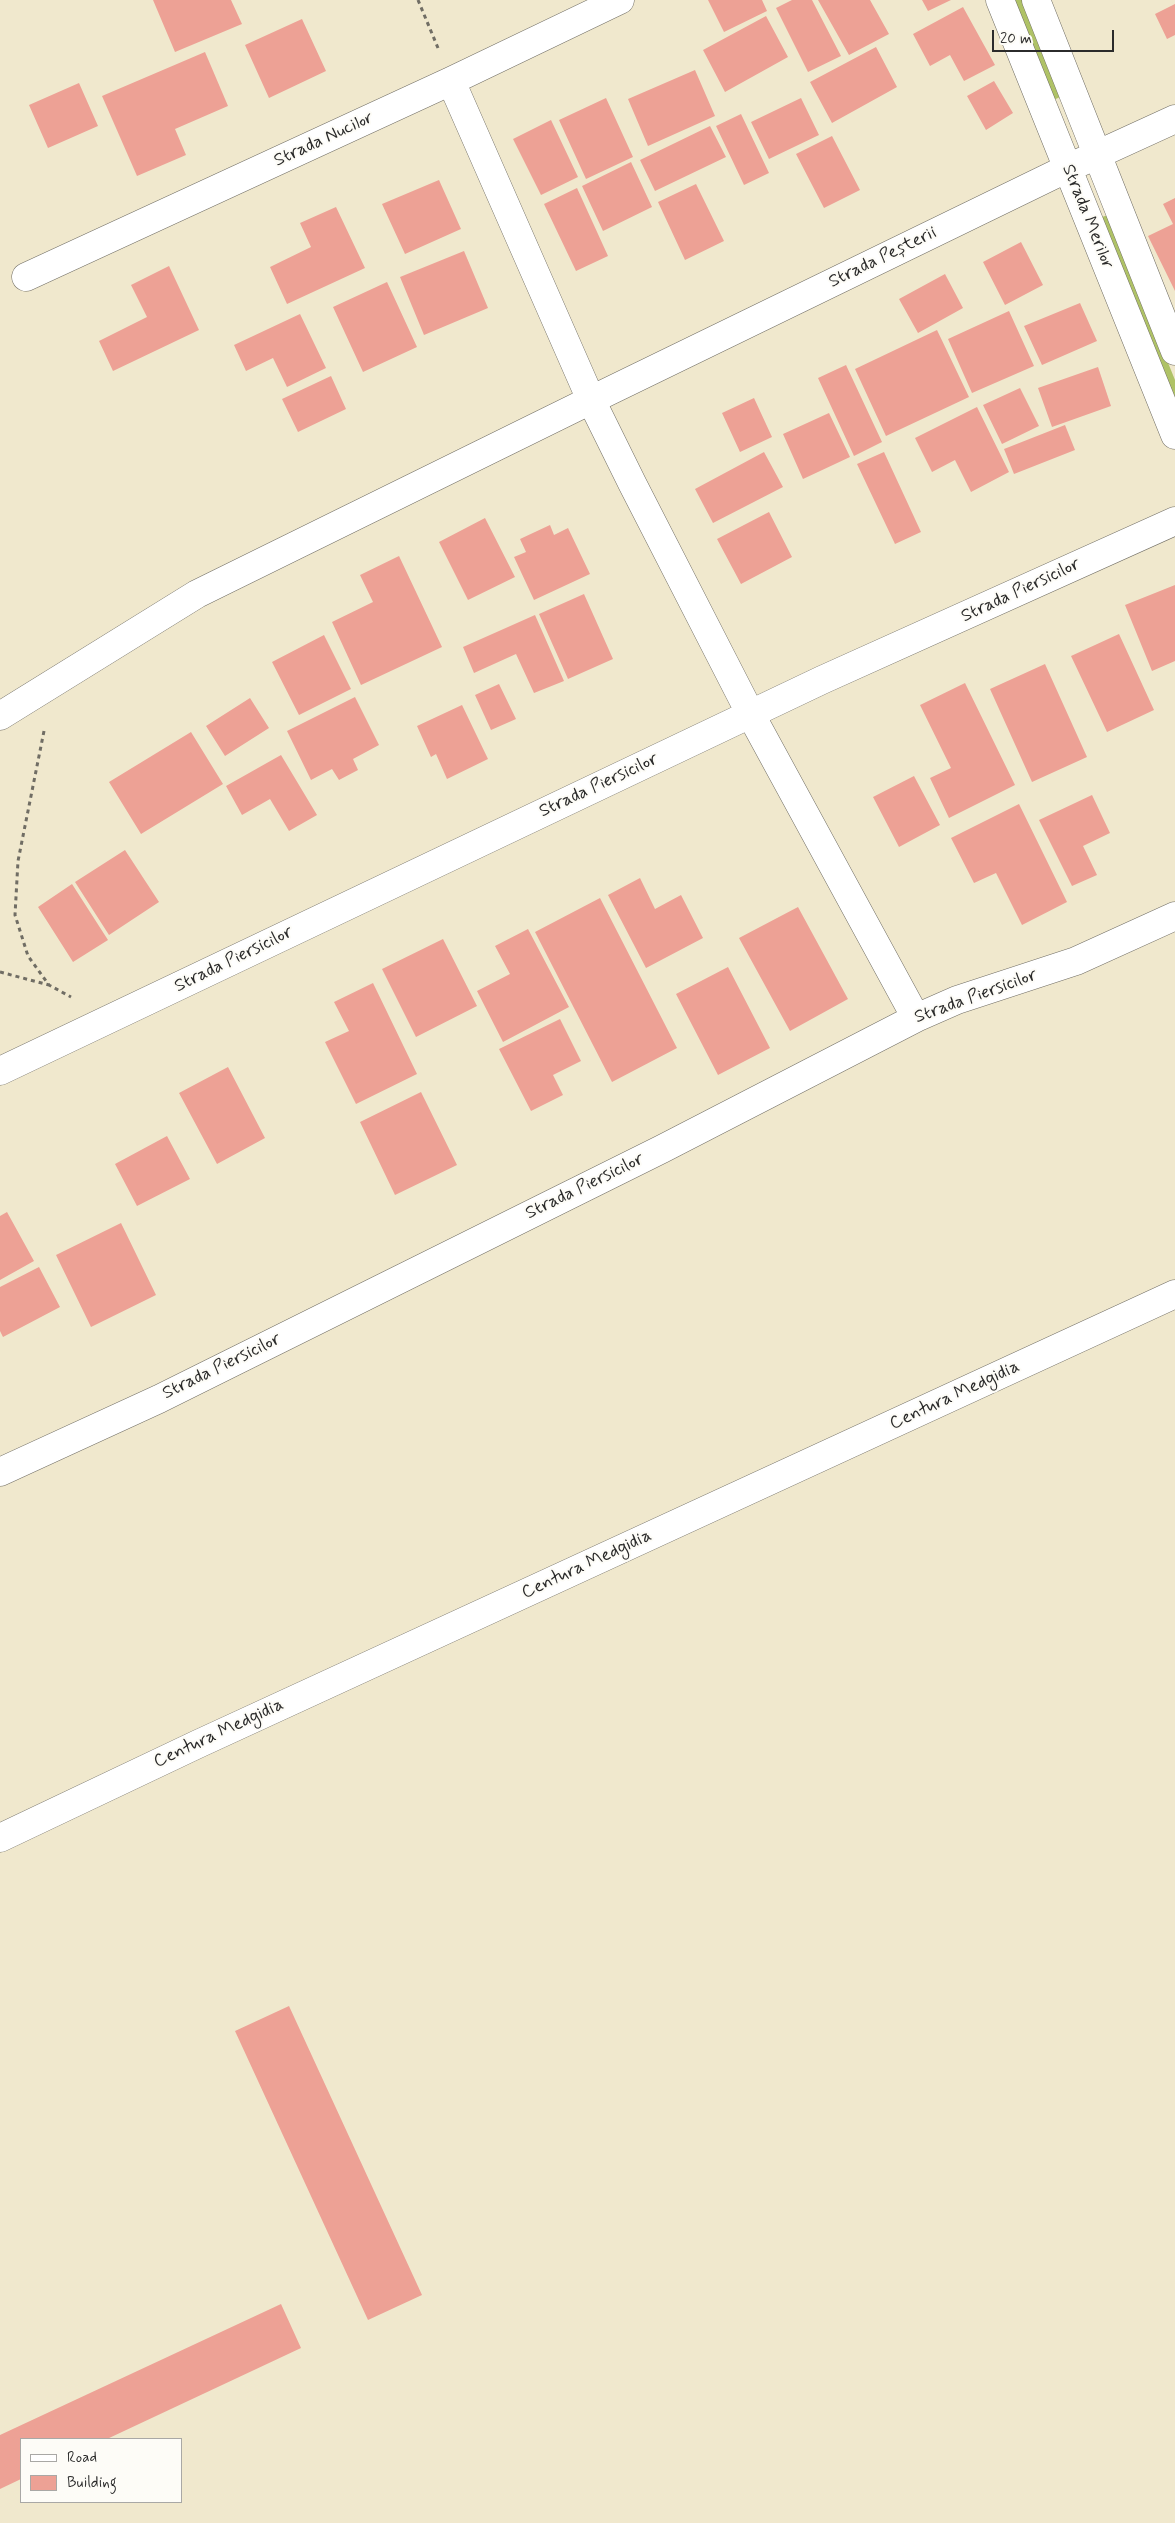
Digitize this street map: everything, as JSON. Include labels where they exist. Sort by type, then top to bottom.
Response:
[{"type":"street","name":"Strada Nucilor","points":[[26,277],[451,81],[620,0]]},
{"type":"street","name":"Strada Merilor","points":[[1000,0],[1175,435]]},
{"type":"street","name":"Strada Merilor","points":[[1036,0],[1175,351]]},
{"type":"street","points":[[451,81],[591,400],[751,715],[916,1018]]},
{"type":"street","name":"Strada Peșterii","points":[[0,716],[197,594],[1068,168],[1175,119]]},
{"type":"street","name":"Strada Piersicilor","points":[[0,1071],[822,680],[1175,521]]},
{"type":"street","name":"Strada Piersicilor","points":[[0,1472],[159,1399],[662,1149],[916,1018],[957,1000],[1076,961],[1175,916]]},
{"type":"street","name":"Centura Medgidia","points":[[0,1838],[198,1744],[1175,1294]]},
{"type":"path","points":[[418,0],[451,81]]},
{"type":"path","points":[[50,985],[28,956],[15,915],[18,861],[39,749],[59,680]]},
{"type":"path","points":[[0,972],[50,985],[78,1001],[120,1014]]},
{"type":"green space","points":[[1013,0],[1024,0],[1063,96],[1053,100]]},
{"type":"green space","points":[[1108,215],[1175,380],[1175,406],[1099,218]]},
{"type":"building","points":[[153,0],[231,0],[242,24],[175,52]]},
{"type":"building","points":[[708,0],[762,0],[767,11],[724,32]]},
{"type":"building","points":[[792,0],[812,0],[841,56],[808,72],[776,8]]},
{"type":"building","points":[[818,0],[870,0],[889,34],[849,55]]},
{"type":"building","points":[[922,0],[951,0],[928,11]]},
{"type":"building","points":[[1175,4],[1175,35],[1167,39],[1155,14]]},
{"type":"building","points":[[963,7],[995,65],[964,81],[950,55],[930,66],[913,34]]},
{"type":"building","points":[[766,16],[788,57],[725,92],[703,50]]},
{"type":"building","points":[[302,19],[326,71],[269,98],[245,45]]},
{"type":"building","points":[[876,47],[897,87],[832,123],[810,82]]},
{"type":"building","points":[[205,52],[228,106],[175,129],[186,155],[137,176],[102,96]]},
{"type":"building","points":[[695,70],[715,116],[648,146],[628,99]]},
{"type":"building","points":[[994,81],[1013,113],[986,130],[967,96]]},
{"type":"building","points":[[79,83],[98,126],[48,148],[29,105]]},
{"type":"building","points":[[606,98],[633,157],[586,179],[559,120]]},
{"type":"building","points":[[801,98],[819,135],[769,159],[751,122]]},
{"type":"building","points":[[741,114],[769,173],[744,185],[716,126]]},
{"type":"building","points":[[551,120],[578,177],[541,195],[513,139]]},
{"type":"building","points":[[710,126],[726,157],[655,191],[640,160]]},
{"type":"building","points":[[832,136],[860,190],[824,208],[796,154]]},
{"type":"building","points":[[631,162],[652,207],[603,231],[582,186]]},
{"type":"building","points":[[439,180],[461,229],[405,254],[382,204]]},
{"type":"building","points":[[696,184],[724,241],[685,260],[658,202]]},
{"type":"building","points":[[577,188],[608,256],[576,271],[544,204]]},
{"type":"building","points":[[1175,198],[1175,291],[1148,236],[1173,224],[1163,204]]},
{"type":"building","points":[[336,207],[365,268],[287,304],[270,267],[311,247],[300,223]]},
{"type":"building","points":[[1021,242],[1043,285],[1005,305],[983,262]]},
{"type":"building","points":[[464,251],[488,308],[424,335],[400,277]]},
{"type":"building","points":[[169,266],[199,330],[113,371],[99,341],[147,317],[131,285]]},
{"type":"building","points":[[945,274],[963,308],[918,333],[899,299]]},
{"type":"building","points":[[387,282],[417,347],[363,372],[333,307]]},
{"type":"building","points":[[1080,303],[1097,341],[1042,365],[1024,326]]},
{"type":"building","points":[[1009,311],[1034,366],[972,393],[948,339]]},
{"type":"building","points":[[300,314],[326,368],[287,387],[273,358],[246,371],[234,345]]},
{"type":"building","points":[[937,330],[969,397],[886,436],[855,369]]},
{"type":"building","points":[[846,365],[882,442],[854,456],[818,378]]},
{"type":"building","points":[[1098,367],[1111,406],[1052,427],[1038,388]]},
{"type":"building","points":[[331,376],[346,409],[298,432],[282,399]]},
{"type":"building","points":[[1020,388],[1039,426],[1002,444],[983,405]]},
{"type":"building","points":[[754,398],[772,437],[740,452],[722,413]]},
{"type":"building","points":[[977,407],[1009,472],[971,492],[955,460],[932,472],[915,438]]},
{"type":"building","points":[[829,413],[850,457],[803,479],[783,434]]},
{"type":"building","points":[[1065,425],[1075,450],[1014,474],[1004,449]]},
{"type":"building","points":[[764,452],[783,487],[713,523],[695,489]]},
{"type":"building","points":[[884,452],[921,532],[895,544],[857,464]]},
{"type":"building","points":[[769,512],[792,557],[741,584],[717,539]]},
{"type":"building","points":[[485,518],[515,577],[468,600],[439,542]]},
{"type":"building","points":[[550,525],[554,535],[568,528],[590,574],[534,600],[514,557],[526,552],[520,539]]},
{"type":"building","points":[[399,556],[442,647],[361,685],[332,622],[373,602],[360,575]]},
{"type":"building","points":[[1175,585],[1175,661],[1152,671],[1125,605]]},
{"type":"building","points":[[584,594],[613,659],[568,679],[539,614]]},
{"type":"building","points":[[535,615],[564,681],[534,693],[516,654],[474,673],[463,647]]},
{"type":"building","points":[[1119,634],[1154,710],[1107,732],[1071,656]]},
{"type":"building","points":[[324,635],[351,689],[299,715],[272,662]]},
{"type":"building","points":[[1045,664],[1087,757],[1032,782],[990,689]]},
{"type":"building","points":[[965,683],[1015,785],[949,818],[930,778],[951,768],[920,705]]},
{"type":"building","points":[[499,684],[516,719],[491,730],[475,695]]},
{"type":"building","points":[[355,697],[379,745],[353,759],[358,770],[339,780],[332,769],[311,780],[287,731]]},
{"type":"building","points":[[250,698],[269,728],[225,756],[206,726]]},
{"type":"building","points":[[462,705],[488,759],[447,779],[436,754],[431,757],[417,726]]},
{"type":"building","points":[[191,732],[223,784],[141,834],[109,782]]},
{"type":"building","points":[[281,755],[317,815],[289,831],[270,799],[242,815],[226,786]]},
{"type":"building","points":[[914,776],[940,825],[899,847],[873,797]]},
{"type":"building","points":[[1092,795],[1110,833],[1083,846],[1097,875],[1072,886],[1039,820]]},
{"type":"building","points":[[1019,804],[1067,902],[1022,925],[996,873],[974,883],[951,838]]},
{"type":"building","points":[[125,850],[159,902],[109,935],[75,882]]},
{"type":"building","points":[[640,878],[655,909],[681,895],[703,938],[646,968],[608,895]]},
{"type":"building","points":[[72,884],[108,940],[73,962],[38,907]]},
{"type":"building","points":[[600,898],[677,1048],[612,1082],[535,932]]},
{"type":"building","points":[[798,907],[848,999],[790,1031],[739,938]]},
{"type":"building","points":[[528,929],[569,1007],[503,1042],[477,991],[510,974],[495,946]]},
{"type":"building","points":[[443,939],[477,1006],[416,1037],[382,969]]},
{"type":"building","points":[[728,967],[770,1048],[718,1075],[676,994]]},
{"type":"building","points":[[373,983],[417,1074],[356,1104],[325,1042],[349,1031],[334,1002]]},
{"type":"building","points":[[560,1019],[581,1061],[553,1075],[563,1095],[531,1111],[499,1049]]},
{"type":"building","points":[[228,1067],[265,1138],[217,1164],[179,1093]]},
{"type":"building","points":[[421,1092],[457,1165],[395,1195],[360,1122]]},
{"type":"building","points":[[167,1136],[190,1179],[137,1206],[115,1164]]},
{"type":"building","points":[[7,1212],[34,1261],[0,1280],[0,1216]]},
{"type":"building","points":[[121,1223],[156,1295],[91,1327],[56,1255]]},
{"type":"building","points":[[39,1267],[60,1307],[3,1337],[0,1331],[0,1287]]},
{"type":"building","points":[[289,2006],[422,2295],[368,2320],[235,2031]]},
{"type":"building","points":[[281,2304],[301,2348],[109,2438],[20,2438],[20,2479],[0,2489],[0,2435]]}]
